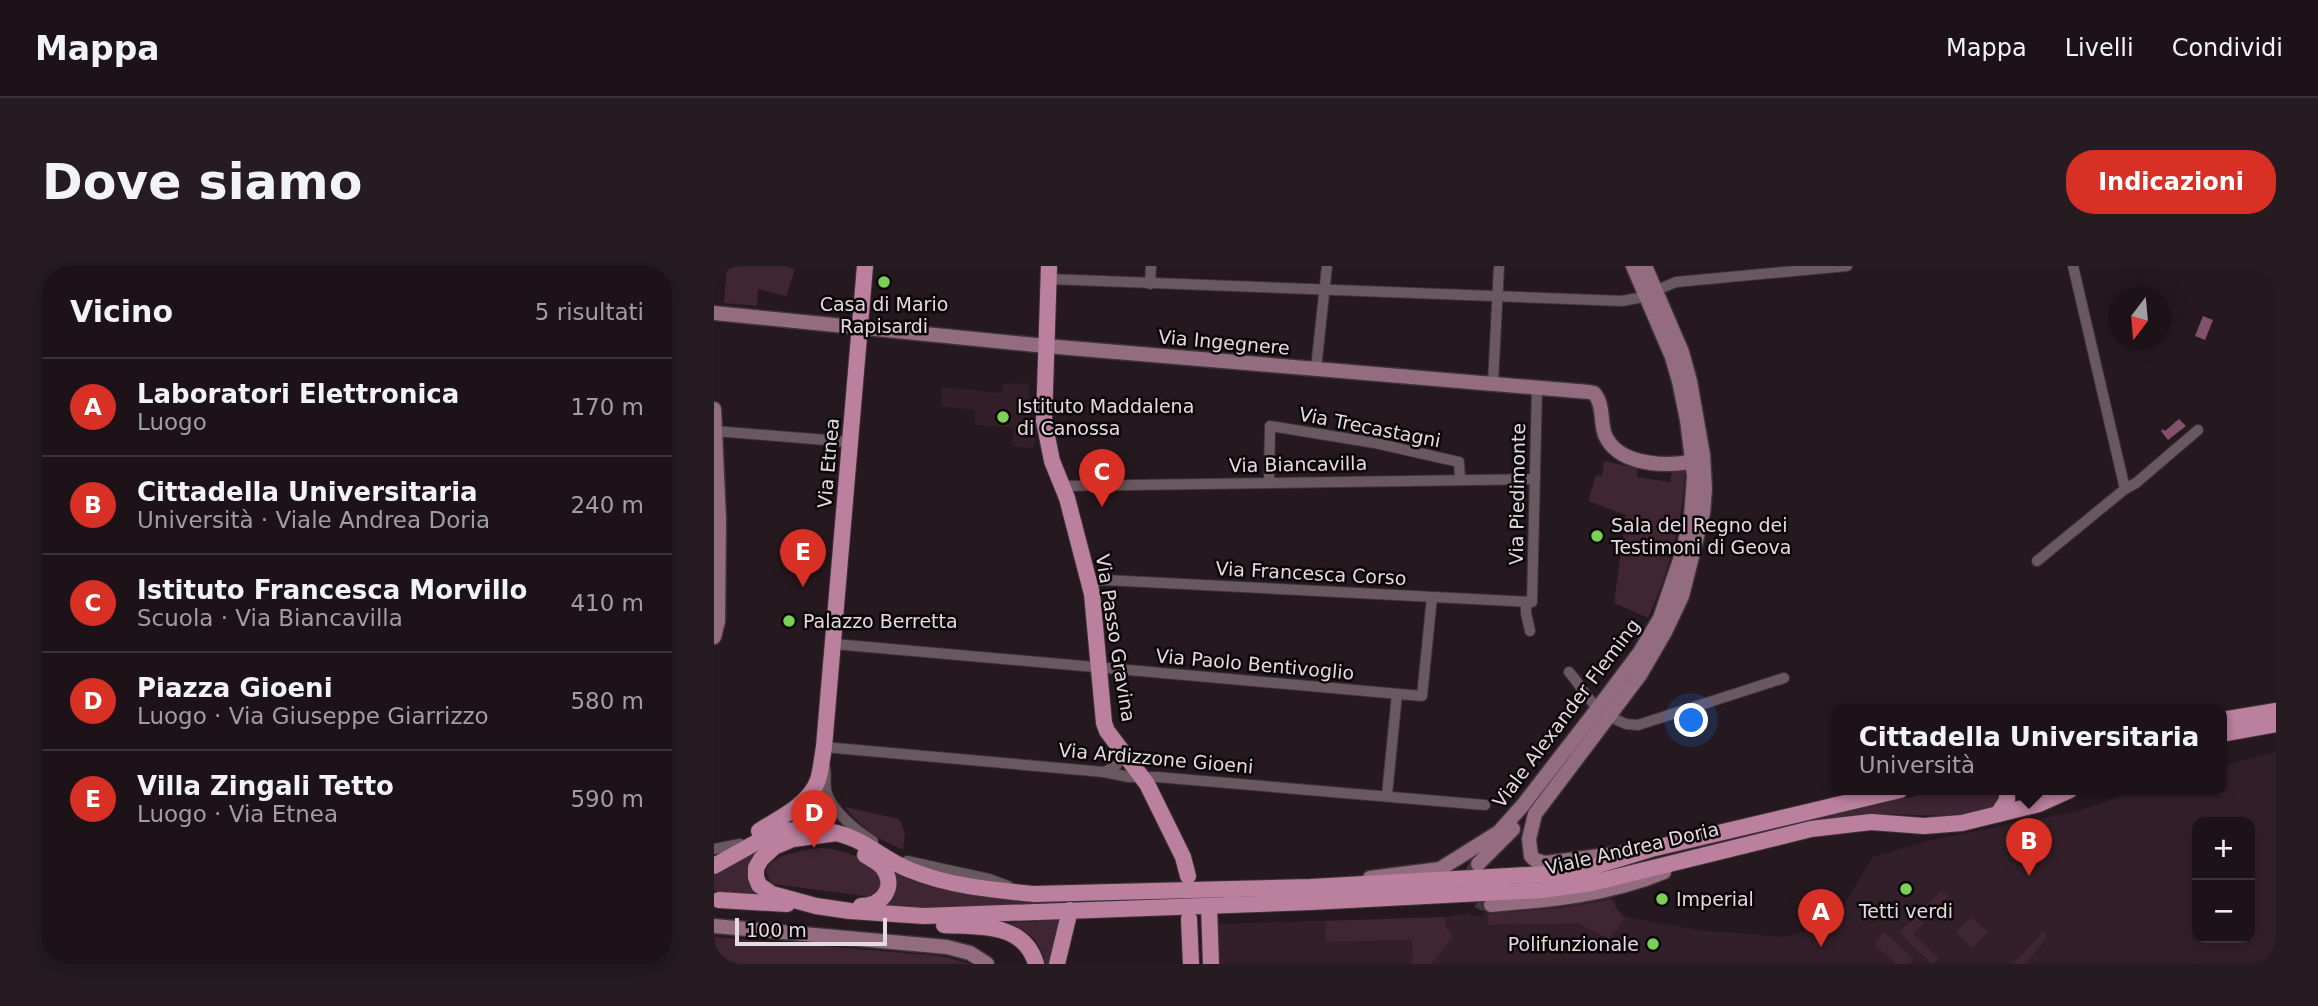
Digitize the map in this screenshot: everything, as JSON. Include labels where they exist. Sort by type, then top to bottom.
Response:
[{"type":"main road","name":"Via Etnea","points":[[723,854],[795,808],[813,791],[818,780],[824,747],[834,644],[865,266]]},
{"type":"main road","name":"Viale Alexander Fleming","points":[[1633,266],[1682,352],[1696,409],[1694,497],[1682,554],[1660,618],[1603,712],[1535,814],[1529,839],[1531,856],[1545,863],[1651,849]]},
{"type":"main road","name":"Viale Alexander Fleming","points":[[1645,266],[1648,293]]},
{"type":"main road","name":"Via Passo Gravina","points":[[1048,272],[1044,421],[1052,461],[1076,527],[1089,582],[1095,614],[1104,723],[1122,752],[1142,776],[1183,857],[1188,876]]},
{"type":"main road","name":"Via Ingegnere","points":[[714,313],[1046,346],[1594,393],[1599,400],[1606,437],[1617,450],[1632,459],[1651,462],[1695,459]]},
{"type":"main road","points":[[714,409],[718,621],[714,637]]},
{"type":"main road","name":"Viale Alexander Fleming","points":[[1314,887],[1432,871],[1444,867],[1478,846],[1509,822],[1603,712],[1640,675],[1682,596],[1703,513],[1705,489],[1695,459]]},
{"type":"main road","points":[[1478,864],[1501,843],[1522,818],[1625,681],[1640,652]]},
{"type":"main road","points":[[2227,719],[2276,711]]},
{"type":"main road","points":[[2227,733],[2276,724]]},
{"type":"main road","name":"Viale Andrea Doria","points":[[836,833],[862,841],[900,866],[937,879],[1034,894],[1314,887],[1563,873],[1651,849],[1879,795]]},
{"type":"main road","points":[[1998,814],[2007,800],[2007,795]]},
{"type":"main road","name":"Viale Andrea Doria","points":[[850,911],[952,916],[1542,890],[1592,883],[1786,834],[1871,822],[1939,826],[2039,804],[2059,795]]},
{"type":"main road","points":[[718,900],[816,906],[874,905],[882,901],[888,887],[888,879],[878,863],[860,852],[832,841],[787,830]]},
{"type":"main road","points":[[723,854],[787,830],[836,833]]},
{"type":"main road","points":[[836,833],[793,839],[774,847],[756,868],[755,877],[759,885],[772,894],[890,921],[1003,930],[1014,934],[1027,945],[1036,964]]},
{"type":"main road","points":[[1491,905],[1577,896],[1661,873],[1690,860]]},
{"type":"main road","points":[[1209,906],[1211,964]]},
{"type":"main road","points":[[1058,964],[1070,910]]},
{"type":"main road","points":[[1189,919],[1191,964]]},
{"type":"main road","points":[[714,926],[947,947],[970,953],[987,964]]},
{"type":"street","points":[[1150,284],[1152,266]]},
{"type":"street","points":[[1316,369],[1326,266]]},
{"type":"street","points":[[1493,383],[1499,266]]},
{"type":"street","points":[[1048,272],[1150,284],[1622,301],[1676,282],[1847,266]]},
{"type":"street","points":[[2073,266],[2125,489]]},
{"type":"street","name":"Via Piedimonte","points":[[1530,631],[1526,613],[1529,602],[1535,480],[1537,387]]},
{"type":"street","name":"Via Trecastagni","points":[[1269,482],[1270,426],[1375,443],[1459,462],[1460,479]]},
{"type":"street","points":[[2037,561],[2198,430]]},
{"type":"street","points":[[715,431],[850,442]]},
{"type":"street","name":"Via Biancavilla","points":[[1062,486],[1535,480]]},
{"type":"street","name":"Via Francesca Corso","points":[[1089,582],[1105,580],[1529,602]]},
{"type":"street","name":"Via Paolo Bentivoglio","points":[[834,644],[1422,696],[1432,597]]},
{"type":"street","points":[[1569,672],[1578,681],[1586,698],[1603,712],[1626,724],[1638,725],[1784,678]]},
{"type":"street","points":[[1387,795],[1397,694]]},
{"type":"street","points":[[824,747],[826,789],[830,801],[864,836],[901,859],[989,879],[1034,894]]},
{"type":"street","name":"Via Ardizzone Gioeni","points":[[824,747],[1104,772],[1112,775],[1387,795],[1485,805]]},
{"type":"street","points":[[1104,772],[1119,764],[1122,752]]},
{"type":"shaded area","points":[[727,266],[785,266],[795,269],[786,296],[758,289],[757,306],[724,303]]},
{"type":"shaded area","points":[[2203,316],[2213,320],[2205,340],[2195,336]]},
{"type":"shaded area","name":"Istituto Maddalena di Canossa","points":[[1029,383],[1030,429],[1033,430],[1036,442],[1033,447],[1037,449],[1012,446],[1013,428],[975,425],[975,410],[941,406],[942,387],[1002,393],[1003,384]]},
{"type":"shaded area","points":[[2179,419],[2186,426],[2168,440],[2161,431],[2165,431]]},
{"type":"shaded area","points":[[1604,461],[1637,468],[1637,477],[1670,482],[1672,471],[1685,471],[1674,546],[1648,618],[1614,603],[1626,515],[1588,501],[1596,475],[1602,476]]},
{"type":"shaded area","points":[[2276,752],[2276,964],[1219,964],[1219,924],[1445,917],[1470,913],[1470,916],[1483,916],[1486,911],[1564,905],[1608,895],[1626,917],[1698,930],[1783,937],[1829,925],[1873,857],[1928,841],[2077,812],[2123,795],[2227,795],[2227,765]]},
{"type":"shaded area","points":[[1919,795],[2001,795],[1998,805],[1969,813],[1940,816],[1869,814],[1789,824]]},
{"type":"shaded area","points":[[819,796],[844,823],[824,818],[802,819]]},
{"type":"shaded area","points":[[845,807],[899,819],[905,833],[903,849],[871,832]]},
{"type":"shaded area","points":[[773,840],[761,852],[761,895],[714,891],[714,870]]},
{"type":"shaded area","points":[[823,848],[842,851],[870,865],[880,881],[879,891],[871,897],[773,884],[767,875],[768,867],[782,856]]},
{"type":"shaded area","points":[[889,869],[952,891],[1023,902],[1067,902],[952,909],[883,907]]},
{"type":"shaded area","points":[[1941,891],[1949,896],[1913,934],[1939,958],[1932,964],[1899,933]]},
{"type":"shaded area","points":[[1613,901],[1625,919],[1609,939],[1578,923],[1488,925],[1488,914],[1562,908]]},
{"type":"shaded area","points":[[1445,917],[1446,928],[1454,936],[1431,964],[1413,964],[1412,940],[1326,942],[1325,921]]},
{"type":"shaded area","points":[[1971,917],[1988,932],[1973,948],[1956,933]]},
{"type":"shaded area","points":[[1059,920],[1050,964],[1045,964],[1041,950],[1032,938],[1008,923]]},
{"type":"shaded area","points":[[2044,931],[2047,938],[2025,964],[2013,964]]},
{"type":"shaded area","points":[[1884,932],[1914,959],[1909,964],[1896,964],[1874,944]]},
{"type":"shaded area","points":[[714,937],[941,956],[971,964],[714,964]]},
{"type":"tunnel","points":[[1478,864],[1471,876],[1470,889],[1477,900],[1491,905]]},
{"type":"place","name":"Casa di Mario Rapisardi","points":[[884,282]]},
{"type":"place","name":"Istituto Maddalena di Canossa","points":[[1003,417]]},
{"type":"place","name":"Istituto Francesca Morvillo","points":[[1102,507]]},
{"type":"place","name":"Sala del Regno dei Testimoni di Geova","points":[[1597,536]]},
{"type":"place","name":"Villa Zingali Tetto","points":[[803,587]]},
{"type":"place","name":"Palazzo Berretta","points":[[789,621]]},
{"type":"place","name":"Piazza Gioeni","points":[[814,848]]},
{"type":"place","name":"Cittadella Universitaria","points":[[2029,876]]},
{"type":"place","name":"Tetti verdi","points":[[1906,889]]},
{"type":"place","name":"Imperial","points":[[1662,899]]},
{"type":"place","name":"Polifunzionale","points":[[1653,944]]},
{"type":"place","name":"Laboratori Elettronica","points":[[1821,947]]}]
